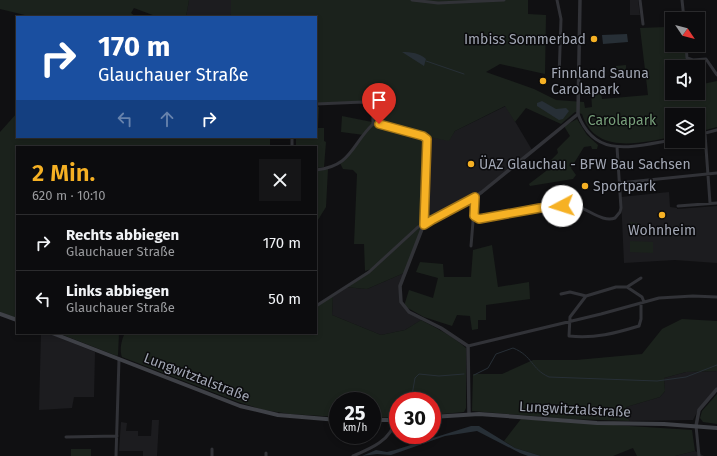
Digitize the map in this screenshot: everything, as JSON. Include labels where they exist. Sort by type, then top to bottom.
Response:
[{"type":"main road","points":[[0,314],[16,320]]},
{"type":"main road","name":"Lungwitztalstraße","points":[[55,334],[224,400],[257,411],[290,417],[329,419]]},
{"type":"main road","name":"Lungwitztalstraße","points":[[441,416],[469,414],[596,423],[717,428]]},
{"type":"street","points":[[412,0],[438,3],[504,0]]},
{"type":"street","points":[[557,0],[561,19],[559,78]]},
{"type":"street","points":[[580,0],[578,114],[582,124],[592,136],[603,144],[616,148],[665,141]]},
{"type":"street","points":[[640,0],[642,24]]},
{"type":"street","points":[[682,0],[683,12]]},
{"type":"street","points":[[687,52],[687,58],[693,60],[706,59],[717,75]]},
{"type":"street","points":[[317,104],[363,102],[373,107],[374,124],[340,163],[328,169],[317,170]]},
{"type":"street","points":[[317,305],[371,270],[418,227],[475,197],[578,114]]},
{"type":"street","points":[[374,124],[387,125],[423,136],[427,139],[424,225],[400,286],[401,302],[409,312],[441,328],[468,346],[569,322],[659,298],[717,296]]},
{"type":"street","points":[[710,203],[706,134],[717,130]]},
{"type":"street","points":[[474,216],[479,219],[540,208],[574,206],[610,220],[618,216],[621,208],[616,148]]},
{"type":"street","points":[[619,183],[717,173]]},
{"type":"street","points":[[471,246],[475,197]]},
{"type":"street","points":[[678,206],[707,205],[710,203],[717,203]]},
{"type":"street","points":[[561,294],[570,292],[586,296],[616,287],[627,287],[641,278]]},
{"type":"street","points":[[586,296],[573,312],[569,322],[569,336],[583,338],[622,331],[639,326],[641,320],[642,297],[627,287]]},
{"type":"street","points":[[468,346],[469,414]]},
{"type":"street","points":[[116,456],[119,359]]},
{"type":"street","points":[[699,456],[696,426],[699,410],[717,389]]},
{"type":"street","points":[[353,456],[379,444],[389,433]]},
{"type":"street","points":[[66,437],[117,436]]},
{"type":"street","points":[[212,449],[212,456]]},
{"type":"shaded area","points":[[189,0],[231,0],[231,14],[229,16],[186,16]]},
{"type":"shaded area","points":[[630,0],[638,0],[640,15],[630,15]]},
{"type":"shaded area","points":[[627,34],[628,42],[603,44],[602,35]]},
{"type":"shaded area","points":[[402,52],[421,55],[426,59],[424,66]]},
{"type":"shaded area","points":[[542,101],[556,109],[566,108],[569,111],[563,119],[559,120],[537,106],[537,103]]},
{"type":"shaded area","name":"ÜAZ Glauchau - BFW Bau Sachsen","points":[[506,106],[532,150],[482,192],[432,220],[425,217],[428,149],[430,137],[449,140],[455,131]]},
{"type":"shaded area","points":[[669,192],[670,207],[677,209],[717,206],[717,263],[675,260],[624,263],[621,197]]},
{"type":"shaded area","points":[[404,273],[400,295],[404,308],[423,319],[405,330],[381,335],[332,315],[333,295],[345,287],[367,289]]},
{"type":"shaded area","points":[[41,334],[50,334],[95,352],[94,397],[74,397],[72,408],[39,410]]},
{"type":"shaded area","points":[[717,371],[717,387],[698,410],[693,420],[630,421],[627,417],[626,407],[660,397],[665,391],[664,378],[686,372]]},
{"type":"shaded area","points":[[152,420],[159,420],[157,456],[143,456],[143,451],[119,451],[121,422],[127,423],[126,431],[138,431],[138,436],[151,436]]},
{"type":"shaded area","points":[[471,426],[479,426],[515,448],[541,456],[528,456],[520,453],[477,431],[441,437],[441,435]]},
{"type":"shaded area","points":[[414,444],[422,444],[391,455],[377,454],[362,456],[376,450],[387,452]]},
{"type":"shaded area","points":[[695,451],[704,456],[675,456]]},
{"type":"green space","points":[[0,0],[189,0],[186,16],[155,16],[134,8],[131,13],[135,16],[29,16],[0,9]]},
{"type":"green space","name":"Carolapark","points":[[231,0],[528,0],[528,14],[546,15],[545,74],[500,64],[486,72],[534,89],[556,100],[584,102],[585,108],[592,107],[591,93],[601,93],[602,99],[648,95],[640,28],[665,27],[665,52],[686,52],[687,60],[665,60],[665,100],[705,100],[705,84],[717,81],[717,127],[705,130],[705,108],[665,108],[665,138],[646,142],[620,143],[608,141],[597,136],[588,127],[582,114],[575,112],[561,124],[526,108],[515,122],[505,106],[455,131],[449,141],[424,136],[427,139],[425,185],[423,189],[423,222],[418,227],[425,225],[404,273],[367,289],[345,287],[371,269],[365,271],[364,244],[354,244],[357,174],[353,170],[343,169],[340,163],[364,135],[341,132],[342,116],[372,122],[373,107],[365,103],[317,104],[317,16],[229,16],[231,14]]},
{"type":"green space","points":[[626,65],[626,76],[616,76],[616,66]]},
{"type":"green space","points":[[317,107],[319,107],[318,128],[324,128],[324,141],[326,142],[324,167],[317,168],[317,146],[296,146],[296,138],[317,138]]},
{"type":"green space","points":[[16,114],[16,138],[270,138],[270,146],[16,146],[16,318],[0,312],[0,132]]},
{"type":"green space","points":[[577,119],[587,135],[598,145],[597,149],[592,149],[591,146],[584,147],[571,168],[576,175],[573,179],[530,186],[529,184],[550,168],[547,164],[558,153],[557,149],[570,136],[564,126]]},
{"type":"green space","points":[[328,169],[326,207],[317,221],[317,170]]},
{"type":"green space","points":[[630,222],[637,223],[636,235],[629,235]]},
{"type":"green space","points":[[630,241],[653,242],[653,253],[630,252]]},
{"type":"green space","points":[[492,245],[498,287],[529,282],[530,299],[486,305],[486,320],[478,320],[478,329],[472,330],[470,316],[457,315],[452,326],[424,317],[404,306],[409,290],[433,298],[438,278],[416,272],[420,262],[443,264],[444,277],[471,277],[473,250]]},
{"type":"green space","points":[[333,295],[332,315],[381,335],[405,330],[421,320],[438,329],[466,348],[466,408],[464,412],[441,414],[441,392],[389,392],[389,417],[381,418],[381,392],[329,392],[329,416],[290,414],[264,410],[238,402],[122,357],[121,354],[121,344],[125,334],[317,334],[317,305]]},
{"type":"green space","points":[[682,319],[717,321],[717,371],[686,372],[664,378],[665,391],[660,397],[626,407],[627,417],[630,421],[569,419],[472,411],[473,374],[502,374],[533,360],[576,360],[642,354],[662,329]]},
{"type":"green space","points":[[61,334],[119,334],[117,356]]},
{"type":"green space","points":[[717,394],[717,424],[703,422],[700,418],[702,411]]},
{"type":"green space","points":[[521,419],[692,430],[695,451],[675,456],[637,456],[633,448],[613,456],[541,456],[515,448],[504,441]]},
{"type":"green space","points":[[71,449],[91,449],[91,456],[71,456]]},
{"type":"waterway","points":[[426,61],[464,74]]},
{"type":"waterway","points":[[474,375],[488,368],[496,354],[513,348],[525,355],[543,374],[549,377],[657,381],[686,377],[717,365]]},
{"type":"waterway","points":[[413,392],[415,378],[419,374],[439,376],[464,374]]},
{"type":"place","name":"Imbiss Sommerbad","points":[[594,39]]},
{"type":"place","name":"Finnland Sauna Carolapark","points":[[543,81]]},
{"type":"place","name":"ÜAZ Glauchau - BFW Bau Sachsen","points":[[471,164]]},
{"type":"place","name":"Sportpark","points":[[585,186]]},
{"type":"place","name":"Wohnheim","points":[[662,215]]},
{"type":"route","points":[[379,124],[423,136],[427,139],[424,225],[439,215],[475,197],[474,216],[476,219],[540,208],[562,206]]}]
